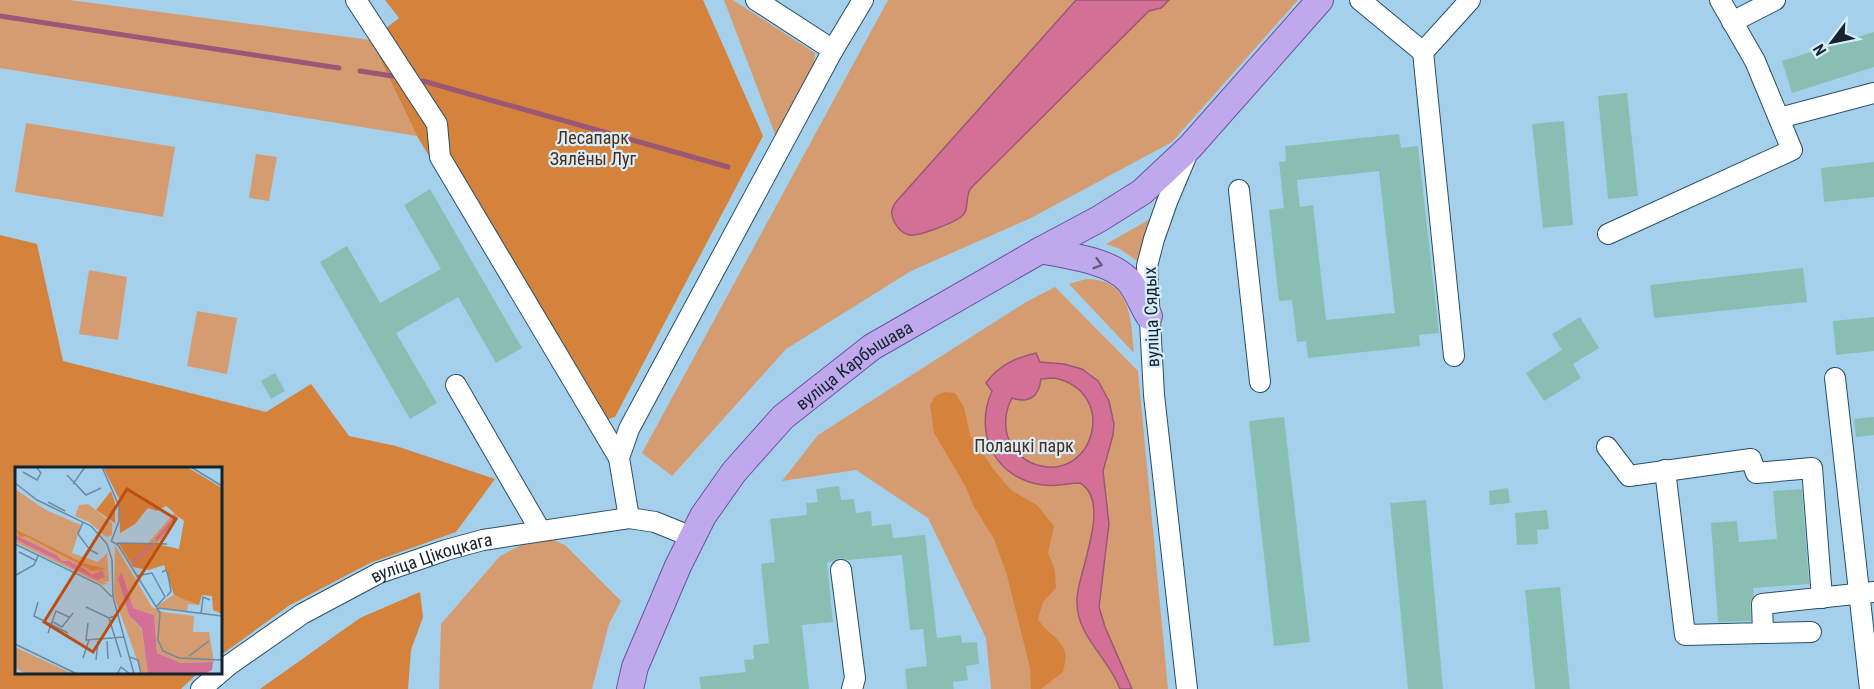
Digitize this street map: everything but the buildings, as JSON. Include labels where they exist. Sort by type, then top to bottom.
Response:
[{"type":"main road","name":"вуліца Сядых","points":[[1190,147],[1320,0]]},
{"type":"main road","name":"вуліца Карбышава","points":[[630,689],[635,667],[692,537],[712,501],[734,472],[783,417],[872,347],[1099,219],[1142,192],[1190,147]]},
{"type":"main road","points":[[1041,250],[1098,263],[1116,270],[1129,281],[1149,316]]},
{"type":"street","points":[[356,0],[437,124],[440,157],[619,458],[629,518]]},
{"type":"street","points":[[756,0],[833,50]]},
{"type":"street","points":[[619,458],[629,429],[833,50],[863,0]]},
{"type":"street","points":[[1360,0],[1423,52],[1454,356]]},
{"type":"street","points":[[1423,52],[1470,0]]},
{"type":"street","points":[[1608,234],[1792,150],[1755,61],[1720,0]]},
{"type":"street","points":[[1732,22],[1775,0]]},
{"type":"street","points":[[1779,118],[1874,93]]},
{"type":"street","name":"вуліца Сядых","points":[[1187,689],[1154,386],[1147,266],[1154,239],[1190,147]]},
{"type":"street","points":[[1239,190],[1260,382]]},
{"type":"street","points":[[1835,378],[1867,593],[1870,689]]},
{"type":"street","points":[[456,385],[540,530]]},
{"type":"street","points":[[1607,447],[1629,476],[1751,459],[1756,473],[1812,468],[1822,598]]},
{"type":"street","points":[[1665,470],[1685,635],[1810,632]]},
{"type":"street","name":"вуліца Цікоцкага","points":[[222,671],[302,614],[379,573],[483,540],[629,518],[655,522],[692,537]]},
{"type":"street","points":[[841,570],[855,678],[852,689]]},
{"type":"street","points":[[1763,633],[1762,604],[1867,593]]},
{"type":"street","name":"вуліца Цікоцкага","points":[[201,689],[218,674]]},
{"type":"green space","points":[[0,0],[70,0],[371,40],[417,136],[0,68]]},
{"type":"green space","name":"Лесапарк Зялёны Луг","points":[[385,0],[703,0],[763,136],[615,417],[589,425],[417,136],[371,40],[399,18]]},
{"type":"green space","points":[[724,0],[733,0],[815,53],[814,66],[776,137]]},
{"type":"green space","points":[[888,0],[1075,0],[894,205],[892,216],[894,221],[903,230],[913,235],[942,226],[963,215],[967,208],[968,193],[971,188],[1149,11],[1155,10],[1169,0],[1298,0],[1172,142],[1031,218],[911,271],[786,349],[672,476],[642,453]]},
{"type":"green space","points":[[26,123],[175,147],[163,217],[15,192]]},
{"type":"green space","points":[[256,154],[277,157],[269,201],[249,198]]},
{"type":"green space","points":[[1152,218],[1140,263],[1120,249],[1106,244]]},
{"type":"green space","points":[[0,235],[37,244],[63,361],[266,412],[311,384],[349,436],[396,446],[495,479],[456,532],[370,563],[290,605],[222,654],[222,467],[15,467],[15,674],[197,674],[181,689],[0,689]]},
{"type":"green space","points":[[89,270],[127,277],[118,340],[79,334]]},
{"type":"green space","points":[[1086,279],[1101,281],[1120,293],[1129,314],[1134,353],[1069,284]]},
{"type":"green space","name":"Полацкі парк","points":[[1055,287],[1138,371],[1168,689],[991,689],[986,638],[928,518],[856,470],[782,481],[818,435],[1026,302]]},
{"type":"green space","points":[[197,311],[237,318],[227,374],[187,366]]},
{"type":"green space","points":[[945,392],[955,393],[964,407],[970,435],[994,470],[1011,490],[1037,505],[1054,526],[1048,553],[1055,570],[1056,588],[1043,602],[1038,619],[1060,643],[1066,660],[1063,672],[1041,689],[1031,689],[1030,668],[1007,575],[994,539],[934,433],[930,405],[935,396]]},
{"type":"green space","points":[[548,538],[565,545],[621,601],[609,624],[592,689],[439,689],[441,624],[500,556],[529,541]]},
{"type":"green space","points":[[420,592],[423,617],[411,650],[408,689],[260,689],[360,618]]},
{"type":"shaded area","points":[[1076,0],[1169,0],[1161,8],[1149,11],[971,188],[966,210],[961,217],[920,234],[909,235],[902,232],[892,217],[892,210],[896,202]]},
{"type":"shaded area","points":[[1036,353],[1040,362],[1064,364],[1082,369],[1098,381],[1109,401],[1114,424],[1103,471],[1109,524],[1099,607],[1105,627],[1132,689],[1120,689],[1115,677],[1081,624],[1078,611],[1079,586],[1094,520],[1089,492],[1080,483],[1043,485],[1026,481],[1012,474],[1001,464],[987,438],[985,423],[992,391],[986,383],[1002,367],[1014,360]],"holes":[[[1054,378],[1074,386],[1087,399],[1092,416],[1092,433],[1085,448],[1073,460],[1057,467],[1037,465],[1026,460],[1014,449],[1007,434],[1006,416],[1012,398],[1029,399],[1036,394],[1041,379]]]},
{"type":"waterway","points":[[0,16],[339,68]]},
{"type":"waterway","points":[[360,71],[399,77]]},
{"type":"waterway","points":[[423,81],[728,167]]}]
